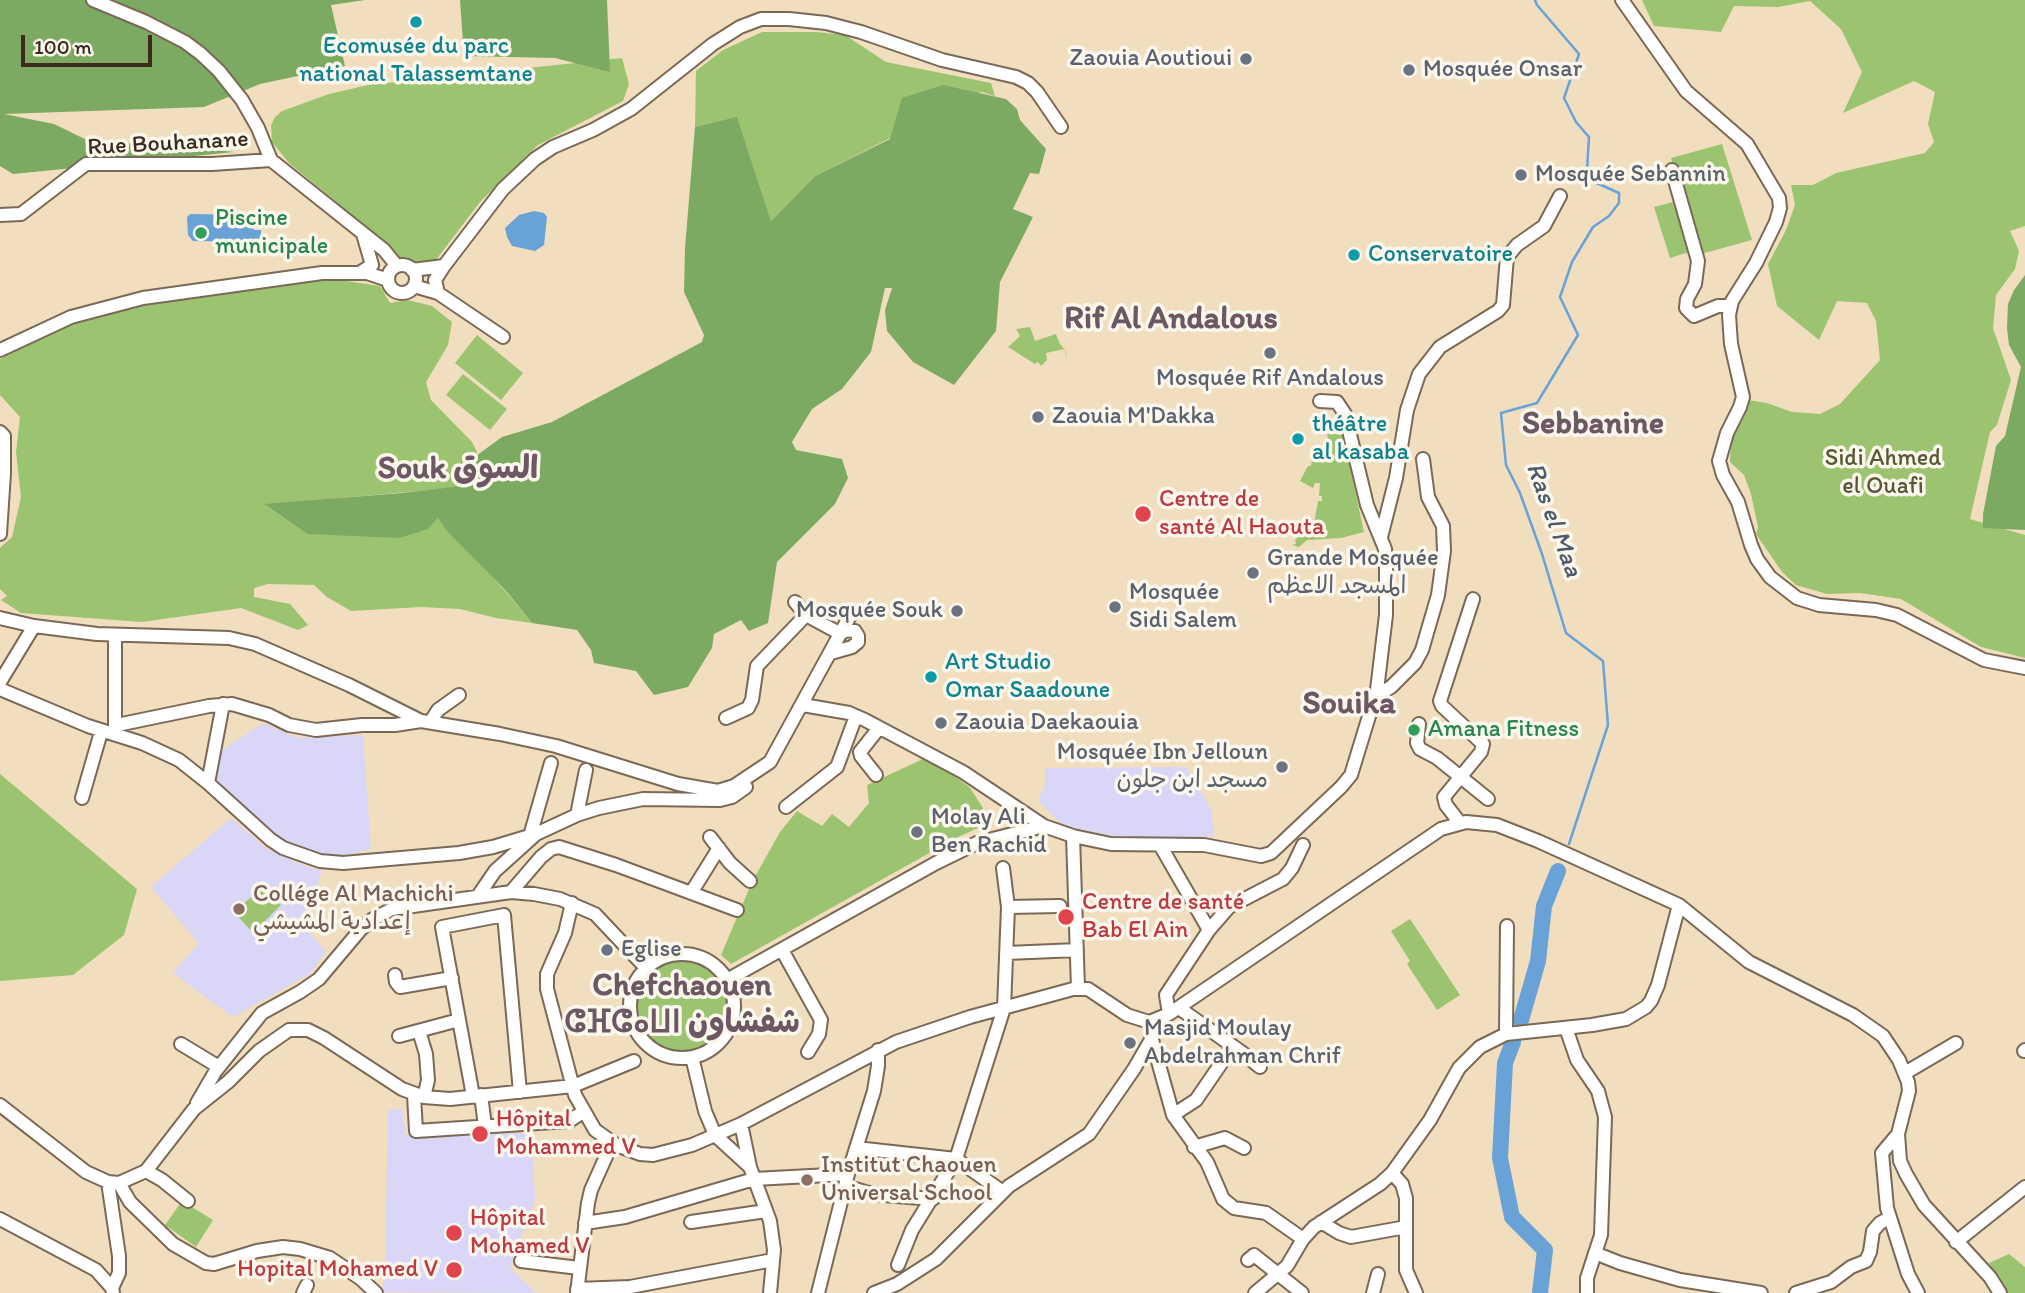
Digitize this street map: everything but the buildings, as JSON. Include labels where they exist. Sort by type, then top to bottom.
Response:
[{"type":"street","points":[[93,0],[146,22],[185,42],[201,54],[242,100],[271,160],[393,259],[397,266]]},
{"type":"street","points":[[1622,0],[1686,91],[1747,144],[1779,198],[1776,222],[1731,306],[1729,330],[1743,397],[1727,433],[1719,461],[1723,475],[1738,502],[1757,559],[1770,577],[1797,598],[1819,605],[1876,610],[1897,615],[1984,660],[2025,668]]},
{"type":"street","points":[[438,292],[436,280],[444,266],[503,189],[535,159],[553,147],[593,130],[631,109],[713,44],[740,27],[761,19],[826,23],[943,60],[1016,77],[1037,92],[1061,127]]},
{"type":"street","name":"Rue Bouhanane","points":[[0,215],[21,214],[86,164],[212,164],[271,160]]},
{"type":"street","points":[[1672,170],[1698,261],[1695,284],[1687,299],[1686,308],[1694,316],[1718,306],[1731,306]]},
{"type":"street","points":[[1381,537],[1396,478],[1407,410],[1419,374],[1440,347],[1498,312],[1503,305],[1507,257],[1517,245],[1544,226],[1560,195]]},
{"type":"street","points":[[359,273],[372,265],[363,234]]},
{"type":"street","points":[[408,266],[412,270],[415,275],[414,286],[405,293],[399,293],[390,286],[388,280],[392,269],[408,266]]},
{"type":"street","points":[[412,270],[444,266]]},
{"type":"street","points":[[0,349],[45,327],[112,305],[302,275],[359,273],[388,280]]},
{"type":"street","points":[[414,286],[438,292],[503,337]]},
{"type":"street","points":[[803,705],[856,716],[962,772],[1044,826],[1073,836],[1111,844],[1203,845],[1261,856],[1271,853],[1351,775],[1377,690],[1386,615],[1385,549],[1367,505],[1345,414],[1337,402],[1320,401]]},
{"type":"street","points":[[0,432],[4,436],[0,534]]},
{"type":"street","points":[[1377,690],[1391,687],[1415,663],[1422,650],[1438,594],[1444,551],[1443,526],[1428,497],[1423,458]]},
{"type":"street","points":[[1460,823],[1444,800],[1446,793],[1481,751],[1483,744],[1441,706],[1440,701],[1473,599]]},
{"type":"street","points":[[794,602],[806,615],[842,632],[855,631],[858,642],[852,647],[831,653]]},
{"type":"street","points":[[116,730],[179,760],[283,848],[320,861],[343,863],[459,853],[493,847],[533,835],[598,808],[643,799],[720,800],[732,797],[761,776],[779,749],[851,614]]},
{"type":"street","points":[[726,719],[748,708],[752,700],[757,666],[806,615]]},
{"type":"street","points":[[0,618],[34,626],[115,635],[209,636],[255,644],[426,721],[556,746],[678,784],[710,791],[727,789],[767,764]]},
{"type":"street","points":[[0,682],[34,626]]},
{"type":"street","points":[[115,635],[116,730]]},
{"type":"street","points":[[0,689],[102,732],[223,704],[247,707],[289,725],[316,730],[374,724],[395,725],[426,721],[458,695]]},
{"type":"street","points":[[208,783],[223,704]]},
{"type":"street","points":[[786,807],[836,766],[856,716]]},
{"type":"street","points":[[1419,724],[1418,748],[1461,776],[1488,799]]},
{"type":"street","points":[[876,775],[860,752],[879,728]]},
{"type":"street","points":[[82,798],[102,732]]},
{"type":"street","points":[[478,896],[495,871],[533,835],[551,763]]},
{"type":"street","points":[[577,815],[586,770]]},
{"type":"street","points":[[572,904],[565,933],[547,974],[547,989],[573,1086],[583,1112],[595,1130],[612,1143],[640,1154],[653,1155],[667,1153],[741,1124],[878,1050],[930,1030],[1078,988],[1088,989],[1127,1015],[1149,1022],[1174,1011],[1441,829],[1460,823],[1497,825],[1548,845],[1679,905],[1749,962],[1871,1026],[1892,1049],[1905,1073],[1909,1091],[1898,1134],[1900,1161],[1915,1191],[1956,1242],[1990,1277],[2000,1293]]},
{"type":"street","points":[[727,980],[960,850],[1044,826]]},
{"type":"street","points":[[1073,836],[1078,988]]},
{"type":"street","points":[[710,837],[730,863],[750,881]]},
{"type":"street","points":[[1160,845],[1209,930]]},
{"type":"street","points":[[1260,1067],[1233,1046],[1174,1011],[1166,995],[1209,930],[1229,907],[1283,879],[1292,868],[1303,845]]},
{"type":"street","points":[[511,892],[541,857],[551,849],[559,847],[737,910]]},
{"type":"street","points":[[691,893],[719,848]]},
{"type":"street","points":[[898,1265],[912,1230],[956,1159],[1004,1008],[1008,907],[1003,868]]},
{"type":"street","points":[[113,1182],[146,1171],[194,1109],[216,1071],[262,1013],[319,979],[352,939],[373,919],[392,909],[511,892],[534,894],[572,904],[595,914],[646,969]]},
{"type":"street","points":[[1255,1293],[1278,1276],[1303,1239],[1321,1222],[1380,1184],[1392,1173],[1430,1120],[1466,1059],[1489,1041],[1506,1034],[1626,1019],[1646,1007],[1658,985],[1679,905]]},
{"type":"street","points":[[1008,907],[1060,906]]},
{"type":"street","points":[[485,1126],[459,1020],[442,927],[504,915],[520,1092]]},
{"type":"street","points":[[1506,1034],[1507,926]]},
{"type":"street","points":[[782,950],[821,1020],[819,1034],[808,1052]]},
{"type":"street","points":[[1007,953],[1077,950]]},
{"type":"street","points":[[686,954],[706,960],[722,972],[727,980],[734,1008],[728,1030],[713,1047],[692,1056],[674,1057],[649,1046],[637,1031],[631,1003],[635,984],[646,969],[665,957],[686,954]]},
{"type":"street","points":[[395,975],[400,986],[452,978]]},
{"type":"street","points":[[398,1036],[459,1020]]},
{"type":"street","points":[[1149,1022],[1172,1115],[1207,1162],[1219,1193],[1227,1205],[1266,1213],[1303,1239]]},
{"type":"street","points":[[1566,1028],[1579,1065],[1598,1091],[1605,1117],[1601,1229],[1587,1278],[1587,1293]]},
{"type":"street","points":[[194,1109],[289,1030],[308,1030],[324,1038],[419,1096],[450,1098],[573,1086],[634,1061]]},
{"type":"street","points":[[419,1031],[428,1080],[419,1096],[416,1131],[569,1121],[583,1112]]},
{"type":"street","points":[[874,1293],[897,1284],[936,1259],[968,1230],[1003,1192],[1033,1168],[1089,1134],[1152,1038]]},
{"type":"street","points":[[1905,1073],[1956,1043]]},
{"type":"street","points":[[181,1044],[216,1071],[218,1082],[228,1082]]},
{"type":"street","points":[[1172,1115],[1196,1100],[1233,1046]]},
{"type":"street","points":[[818,1293],[846,1180],[877,1079],[878,1050]]},
{"type":"street","points":[[692,1056],[705,1111],[715,1135],[752,1173]]},
{"type":"street","points":[[0,1105],[86,1172],[113,1182],[173,1244],[205,1263],[214,1264],[257,1251],[283,1247],[300,1249],[330,1258],[376,1293]]},
{"type":"street","points":[[741,1124],[752,1173],[772,1236],[770,1293]]},
{"type":"street","points":[[1898,1134],[1884,1149],[1882,1160],[1889,1218],[1908,1274],[1918,1293]]},
{"type":"street","points":[[1194,1147],[1226,1138],[1244,1148]]},
{"type":"street","points":[[612,1143],[591,1190],[577,1291],[630,1286],[773,1260]]},
{"type":"street","points":[[856,1148],[956,1159],[1003,1192]]},
{"type":"street","points":[[146,1171],[188,1201]]},
{"type":"street","points":[[585,1223],[625,1217],[752,1173],[846,1180],[872,1194],[933,1199]]},
{"type":"street","points":[[1392,1173],[1402,1184],[1404,1191],[1406,1270],[1416,1293]]},
{"type":"street","points":[[112,1291],[119,1273],[113,1182]]},
{"type":"street","points":[[1956,1242],[2025,1187]]},
{"type":"street","points":[[691,1222],[766,1211]]},
{"type":"street","points":[[1796,1293],[1831,1282],[1851,1267],[1866,1261],[1873,1231],[1889,1218]]},
{"type":"street","points":[[0,1219],[96,1270],[112,1291]]},
{"type":"street","points":[[1321,1222],[1351,1237],[1406,1227]]},
{"type":"street","points":[[1595,1253],[1619,1263],[1680,1280],[1761,1293]]},
{"type":"street","points":[[1248,1260],[1254,1255],[1302,1293]]},
{"type":"street","points":[[521,1261],[579,1268]]},
{"type":"street","points":[[1373,1293],[1378,1274]]},
{"type":"shaded area","points":[[263,723],[298,738],[363,735],[371,849],[335,858],[286,842],[210,779],[216,754]]},
{"type":"shaded area","points":[[1186,767],[1211,809],[1214,837],[1122,837],[1082,830],[1060,823],[1038,800],[1045,786],[1045,768]]},
{"type":"shaded area","name":"Collége Al Machichi إعدادية المشيشي","points":[[231,818],[267,849],[323,871],[317,882],[317,899],[299,920],[326,952],[310,974],[233,1017],[173,973],[199,943],[151,887]]},
{"type":"shaded area","name":"Hôpital Mohamed V","points":[[402,1109],[406,1135],[531,1133],[535,1199],[510,1268],[536,1293],[382,1292],[385,1268],[388,1110]]},
{"type":"green space","points":[[0,0],[365,0],[331,5],[345,66],[260,84],[204,107],[4,114],[54,124],[95,144],[155,143],[234,152],[13,174],[0,166]]},
{"type":"green space","points":[[460,0],[607,0],[610,72],[555,58],[464,56]]},
{"type":"green space","name":"Sidi Ahmed el Ouafi","points":[[1642,0],[2025,0],[2025,226],[2010,231],[2019,251],[2015,269],[1996,295],[1993,328],[2011,380],[1997,425],[1990,432],[1970,519],[2025,535],[2025,658],[1981,647],[1901,599],[1860,593],[1827,594],[1796,585],[1782,572],[1756,534],[1758,527],[1751,494],[1744,475],[1730,462],[1731,438],[1747,400],[1767,403],[1792,412],[1820,414],[1840,404],[1880,360],[1876,321],[1867,303],[1837,301],[1819,340],[1777,306],[1768,264],[1786,230],[1795,205],[1791,185],[1813,185],[1836,173],[1925,153],[1934,142],[1928,124],[1935,92],[1914,81],[1843,113],[1862,72],[1841,29],[1810,1],[1778,7],[1734,6],[1721,32],[1654,26]]},
{"type":"green space","points":[[762,32],[845,35],[886,62],[991,83],[995,96],[981,92],[815,176],[771,221],[737,118],[695,127],[696,71],[723,50]]},
{"type":"green space","points":[[622,58],[629,84],[623,101],[538,145],[480,202],[432,265],[398,259],[351,214],[289,163],[272,142],[271,125],[282,111],[329,94],[368,85]]},
{"type":"green space","points":[[943,85],[1006,99],[1017,109],[1020,120],[1046,149],[1039,174],[1030,173],[1013,209],[1033,217],[1000,282],[996,331],[954,385],[913,362],[887,331],[885,310],[892,288],[885,288],[871,352],[842,389],[812,409],[792,442],[796,450],[842,459],[848,478],[835,504],[777,562],[768,623],[749,631],[741,620],[714,634],[712,648],[688,687],[654,695],[636,671],[594,663],[591,650],[577,630],[532,623],[438,518],[428,529],[399,538],[307,534],[264,504],[402,493],[461,486],[478,480],[476,456],[502,437],[552,422],[702,342],[704,335],[684,292],[695,127],[737,117],[771,221],[815,176],[890,139],[902,98]]},
{"type":"green space","points":[[1722,144],[1752,240],[1701,254],[1671,158]]},
{"type":"green space","points":[[1673,202],[1689,252],[1670,258],[1654,207]]},
{"type":"green space","points":[[2025,275],[2025,530],[1983,528],[1983,514],[1996,446],[2005,436],[2021,367],[2009,345],[2008,304]]},
{"type":"green space","points":[[320,277],[380,286],[390,303],[408,300],[432,306],[452,322],[448,345],[426,382],[431,400],[472,442],[477,452],[475,462],[479,480],[461,487],[265,505],[307,534],[427,529],[438,518],[532,623],[460,609],[421,607],[351,611],[327,597],[314,585],[268,584],[254,588],[254,597],[290,604],[308,625],[298,630],[241,608],[142,622],[21,613],[1,600],[7,596],[0,589],[0,548],[12,537],[21,497],[16,452],[20,417],[0,395],[0,359],[73,322],[136,307]]},
{"type":"green space","points":[[1030,327],[1035,341],[1056,334],[1064,349],[1046,353],[1047,360],[1041,366],[1008,347],[1020,336],[1016,329]]},
{"type":"green space","points":[[477,335],[523,373],[501,400],[455,363]]},
{"type":"green space","points":[[463,374],[507,409],[490,430],[446,395]]},
{"type":"green space","points":[[1327,433],[1343,435],[1364,532],[1341,538],[1307,540],[1299,547],[1292,545],[1296,544],[1295,540],[1300,535],[1317,535],[1313,529],[1318,501],[1322,501],[1322,496],[1319,496],[1320,483],[1315,483],[1313,488],[1300,481],[1308,466],[1311,466],[1312,457],[1326,458],[1327,454],[1330,454]]},
{"type":"green space","points":[[923,759],[944,768],[970,788],[983,808],[978,828],[731,964],[721,955],[752,882],[780,832],[797,811],[822,826],[832,814],[849,827],[869,803],[867,785]]},
{"type":"green space","points":[[0,774],[137,889],[124,935],[73,975],[0,981]]},
{"type":"green space","points":[[264,886],[281,905],[253,933],[234,912]]},
{"type":"green space","points":[[1410,919],[1460,995],[1437,1010],[1407,964],[1410,961],[1391,931]]},
{"type":"green space","points":[[682,959],[700,963],[715,973],[725,988],[729,1006],[725,1024],[715,1039],[700,1049],[682,1053],[664,1049],[649,1039],[639,1024],[635,1006],[639,988],[649,973],[664,963]]},
{"type":"green space","points":[[182,1201],[213,1220],[196,1247],[165,1225]]},
{"type":"green space","points":[[2009,1254],[2025,1267],[2025,1293],[2007,1293],[1989,1263]]},
{"type":"water","points":[[534,211],[544,213],[547,217],[544,245],[535,251],[512,246],[505,228],[519,215]]},
{"type":"water","points":[[190,214],[252,215],[254,230],[261,230],[261,242],[193,241],[188,235],[187,217]]},
{"type":"waterway","name":"Ras el Maa","points":[[1535,0],[1579,54],[1564,98],[1576,122],[1589,137],[1587,169],[1592,181],[1619,193],[1619,203],[1609,216],[1593,227],[1572,262],[1560,297],[1578,335],[1537,403],[1501,413],[1506,465],[1520,493],[1542,554],[1566,633],[1603,661],[1608,725],[1569,844]]},
{"type":"waterway","name":"Ras el Maa","points":[[1521,1020],[1538,961],[1544,906],[1558,871]]},
{"type":"waterway","name":"Ras el Maa","points":[[1513,1042],[1505,1063],[1500,1158],[1512,1217],[1545,1250],[1540,1293]]},
{"type":"place","name":"Ecomusée du parc national Talassemtane","points":[[416,22]]},
{"type":"place","name":"Zaouia Aoutioui","points":[[1246,59]]},
{"type":"place","name":"Mosquée Onsar","points":[[1409,70]]},
{"type":"place","name":"Mosquée Sebannin","points":[[1521,175]]},
{"type":"place","name":"Piscine municipale","points":[[201,233]]},
{"type":"place","name":"Conservatoire","points":[[1354,255]]},
{"type":"place","name":"Mosquée Rif Andalous","points":[[1270,353]]},
{"type":"place","name":"Zaouia M'Dakka","points":[[1038,417]]},
{"type":"place","name":"théâtre al kasaba","points":[[1298,439]]},
{"type":"place","name":"Centre de santé Al Haouta","points":[[1143,514]]},
{"type":"place","name":"Grande Mosquée المسجد الاعظم","points":[[1253,573]]},
{"type":"place","name":"Mosquée Sidi Salem","points":[[1115,607]]},
{"type":"place","name":"Mosquée Souk","points":[[957,611]]},
{"type":"place","name":"Art Studio Omar Saadoune","points":[[931,677]]},
{"type":"place","name":"Zaouia Daekaouia","points":[[941,723]]},
{"type":"place","name":"Amana Fitness","points":[[1414,730]]},
{"type":"place","name":"Mosquée Ibn Jelloun مسجد ابن جلون","points":[[1282,767]]},
{"type":"place","name":"Molay Ali Ben Rachid","points":[[917,832]]},
{"type":"place","name":"Collége Al Machichi إعدادية المشيشي","points":[[239,909]]},
{"type":"place","name":"Centre de santé Bab El Ain","points":[[1066,917]]},
{"type":"place","name":"Eglise","points":[[607,950]]},
{"type":"place","name":"Masjid Moulay Abdelrahman Chrif","points":[[1130,1043]]},
{"type":"place","name":"Hôpital Mohammed V","points":[[480,1134]]},
{"type":"place","name":"Institut Chaouen Universal School","points":[[807,1180]]},
{"type":"place","name":"Hôpital Mohamed V","points":[[454,1233]]},
{"type":"place","name":"Hopital Mohamed V","points":[[454,1270]]},
{"type":"district","name":"Rif Al Andalous","points":[[1171,320]]},
{"type":"district","name":"Sebbanine","points":[[1593,425]]},
{"type":"district","name":"Souk السوق","points":[[458,470]]},
{"type":"district","name":"Souika","points":[[1349,705]]},
{"type":"district","name":"Chefchaouen ⵛⴼⵛⴰⵡⵏ شفشاون","points":[[682,1006]]}]
